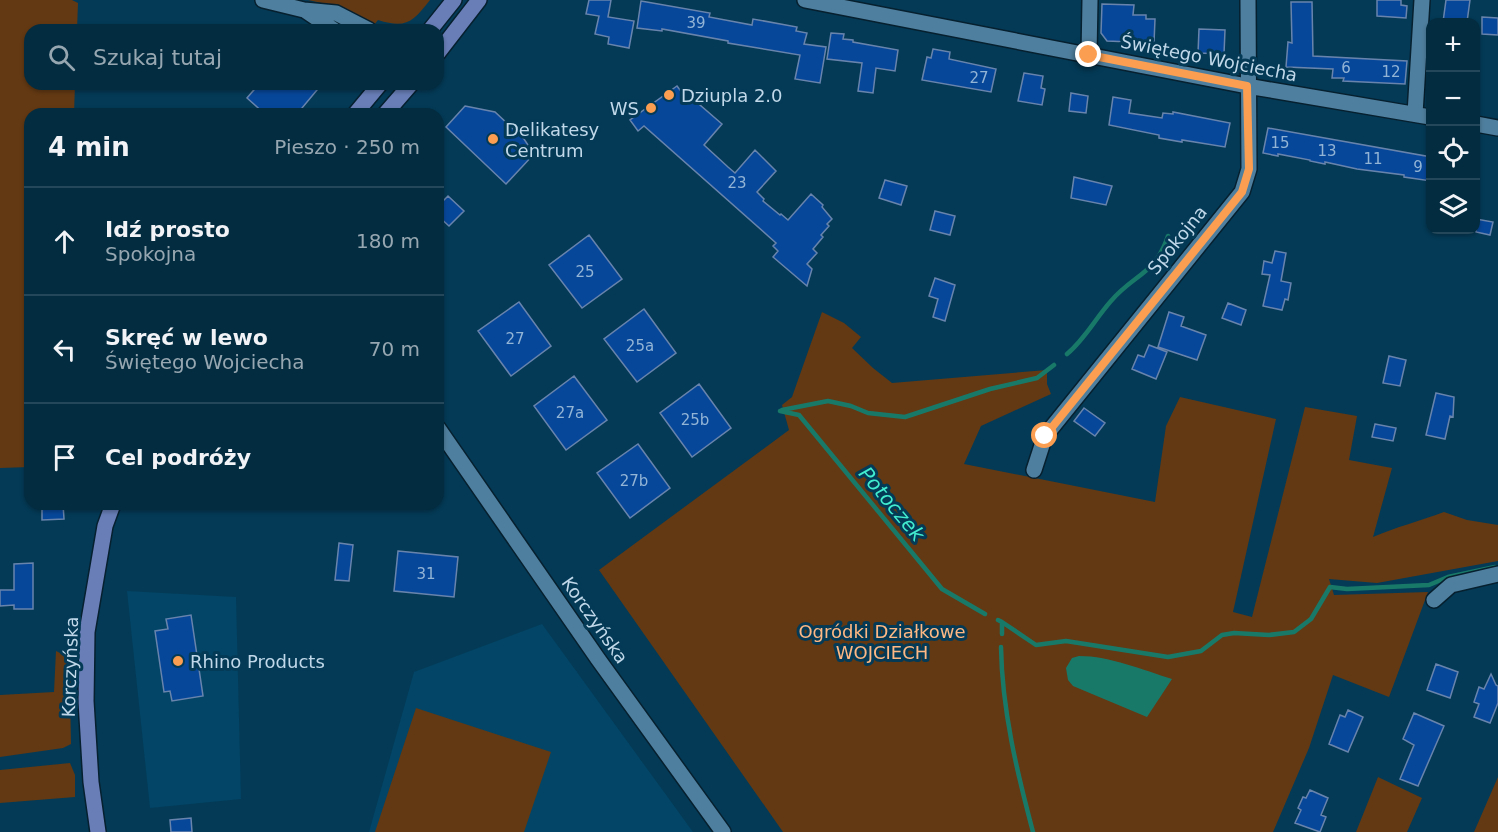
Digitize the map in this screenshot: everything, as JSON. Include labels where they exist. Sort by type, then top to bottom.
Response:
[{"type":"main road","points":[[435,24],[454,0]]},
{"type":"main road","points":[[444,45],[479,0]]},
{"type":"main road","points":[[361,108],[375,90]]},
{"type":"main road","points":[[390,108],[406,90]]},
{"type":"main road","name":"Korczyńska","points":[[98,832],[91,782],[86,701],[87,632],[105,526],[111,510]]},
{"type":"street","points":[[263,0],[304,10],[336,13],[357,24]]},
{"type":"street","name":"Świętego Wojciecha","points":[[805,0],[1247,86],[1426,116]]},
{"type":"street","points":[[1089,55],[1090,0]]},
{"type":"street","name":"Spokojna","points":[[1034,471],[1045,436],[1242,192],[1249,169],[1248,0]]},
{"type":"street","points":[[1415,114],[1422,0]]},
{"type":"street","points":[[304,10],[325,24]]},
{"type":"street","points":[[1480,125],[1498,128]]},
{"type":"street","name":"Korczyńska","points":[[444,437],[598,659],[723,832]]},
{"type":"street","points":[[1434,600],[1451,585],[1498,574]]},
{"type":"shaded area","points":[[127,591],[236,597],[241,799],[150,808]]},
{"type":"shaded area","points":[[542,624],[693,832],[369,832],[414,672]]},
{"type":"shaded area","points":[[1079,656],[1114,661],[1172,679],[1147,717],[1073,686],[1068,680],[1066,668],[1072,658]]},
{"type":"green space","points":[[0,0],[72,0],[78,3],[77,24],[24,24],[24,90],[75,90],[74,108],[24,108],[24,467],[0,468]]},
{"type":"green space","points":[[308,0],[430,0],[419,14],[408,22],[396,24],[378,20],[372,24],[340,7]]},
{"type":"green space","name":"Ogródki Działkowe WOJCIECH","points":[[822,312],[844,323],[861,337],[852,348],[892,383],[1047,370],[1047,384],[1051,394],[981,426],[964,464],[1155,502],[1166,426],[1180,397],[1276,419],[1233,612],[1252,617],[1305,407],[1357,416],[1349,460],[1392,468],[1373,537],[1444,512],[1467,520],[1498,525],[1498,561],[1377,583],[1329,579],[1334,595],[1428,592],[1389,697],[1333,675],[1309,748],[1273,832],[783,832],[599,570],[789,430],[782,405],[792,397]]},
{"type":"green space","points":[[56,651],[72,659],[71,744],[63,748],[0,757],[0,695],[54,692]]},
{"type":"green space","points":[[416,708],[551,752],[524,832],[375,832]]},
{"type":"green space","points":[[70,763],[75,775],[75,797],[0,803],[0,770]]},
{"type":"green space","points":[[1378,777],[1422,798],[1407,832],[1356,832]]},
{"type":"green space","points":[[1498,777],[1498,832],[1474,832]]},
{"type":"building","points":[[589,0],[611,0],[608,17],[634,21],[629,48],[608,44],[609,37],[595,34],[599,16],[586,14]]},
{"type":"building","points":[[1377,0],[1401,0],[1401,5],[1407,6],[1406,18],[1377,16]]},
{"type":"building","points":[[1446,0],[1470,0],[1468,18],[1444,18]]},
{"type":"building","points":[[641,1],[710,13],[709,17],[752,25],[753,19],[797,27],[796,31],[807,33],[804,44],[826,47],[820,83],[795,79],[800,55],[662,29],[662,31],[637,28]]},
{"type":"building","points":[[1291,2],[1312,2],[1313,56],[1407,61],[1405,84],[1343,81],[1344,78],[1332,78],[1333,69],[1286,67],[1288,42],[1292,43]]},
{"type":"building","points":[[1102,4],[1134,5],[1133,15],[1146,15],[1146,19],[1155,19],[1154,43],[1107,41],[1101,33]]},
{"type":"building","points":[[1482,17],[1498,18],[1498,35],[1482,34]]},
{"type":"building","points":[[1199,29],[1225,30],[1224,54],[1198,53]]},
{"type":"building","points":[[831,33],[844,34],[843,39],[853,40],[853,42],[898,50],[895,71],[876,68],[873,93],[858,91],[862,63],[827,59]]},
{"type":"building","points":[[933,49],[950,52],[949,59],[996,69],[991,92],[922,80],[927,57],[931,58]]},
{"type":"building","points":[[1024,73],[1043,76],[1041,88],[1045,89],[1042,105],[1018,101]]},
{"type":"building","points":[[677,86],[689,102],[693,99],[722,124],[704,145],[728,167],[735,173],[755,150],[776,171],[757,192],[764,199],[763,201],[780,215],[788,220],[811,194],[823,205],[822,207],[832,219],[821,235],[823,237],[813,249],[817,253],[807,264],[812,269],[807,286],[773,257],[778,251],[773,246],[776,243],[644,126],[638,131],[630,120]]},
{"type":"building","points":[[254,90],[317,90],[302,108],[258,108],[247,98]]},
{"type":"building","points":[[1071,93],[1088,96],[1086,113],[1069,111]]},
{"type":"building","points":[[1113,97],[1131,100],[1129,113],[1162,118],[1163,113],[1173,114],[1173,112],[1230,123],[1225,147],[1159,138],[1159,135],[1109,125]]},
{"type":"building","points":[[465,106],[495,112],[524,139],[534,154],[506,184],[446,127]]},
{"type":"building","points":[[1268,128],[1426,156],[1426,180],[1404,177],[1404,175],[1263,153]]},
{"type":"building","points":[[1074,177],[1112,186],[1106,205],[1071,198]]},
{"type":"building","points":[[885,180],[907,186],[901,205],[879,198]]},
{"type":"building","points":[[448,196],[464,211],[449,226],[444,221],[444,200]]},
{"type":"building","points":[[935,211],[955,216],[950,235],[930,230]]},
{"type":"building","points":[[1480,220],[1493,222],[1490,235],[1480,233]]},
{"type":"building","points":[[589,235],[622,279],[582,308],[549,265]]},
{"type":"building","points":[[1275,251],[1286,253],[1281,281],[1291,283],[1288,300],[1285,299],[1282,310],[1263,306],[1270,275],[1262,274],[1264,261],[1272,263]]},
{"type":"building","points":[[935,278],[955,285],[945,321],[933,317],[938,299],[929,296]]},
{"type":"building","points":[[519,302],[551,346],[511,376],[478,331]]},
{"type":"building","points":[[1228,303],[1246,310],[1241,325],[1222,318]]},
{"type":"building","points":[[644,309],[676,353],[637,382],[604,339]]},
{"type":"building","points":[[1169,312],[1184,317],[1181,326],[1206,335],[1197,360],[1158,347]]},
{"type":"building","points":[[1149,345],[1167,352],[1156,379],[1132,369],[1138,355],[1144,357]]},
{"type":"building","points":[[1389,356],[1406,360],[1400,386],[1383,383]]},
{"type":"building","points":[[574,376],[607,420],[566,450],[534,406]]},
{"type":"building","points":[[699,384],[731,428],[692,457],[660,413]]},
{"type":"building","points":[[1436,393],[1454,397],[1453,417],[1450,416],[1445,439],[1426,435]]},
{"type":"building","points":[[1084,408],[1105,423],[1095,436],[1074,421]]},
{"type":"building","points":[[1375,424],[1396,428],[1393,441],[1372,437]]},
{"type":"building","points":[[638,444],[670,488],[630,518],[597,473]]},
{"type":"building","points":[[42,510],[63,510],[64,519],[42,520]]},
{"type":"building","points":[[339,543],[353,545],[349,581],[335,580]]},
{"type":"building","points":[[398,551],[458,557],[454,597],[394,591]]},
{"type":"building","points":[[33,563],[33,609],[14,609],[14,605],[0,606],[0,590],[14,590],[14,564]]},
{"type":"building","name":"Rhino Products","points":[[191,615],[203,696],[172,701],[170,691],[164,692],[155,631],[168,629],[166,619]]},
{"type":"building","points":[[1436,664],[1458,672],[1450,698],[1427,690]]},
{"type":"building","points":[[1491,674],[1498,686],[1498,703],[1490,723],[1474,717],[1479,704],[1474,702],[1479,687],[1484,689]]},
{"type":"building","points":[[1348,710],[1363,717],[1348,752],[1329,744],[1340,715],[1345,717]]},
{"type":"building","points":[[1414,713],[1444,726],[1418,786],[1400,779],[1414,745],[1403,739]]},
{"type":"building","points":[[1310,790],[1328,798],[1321,815],[1326,817],[1320,832],[1295,823],[1301,810],[1298,808],[1303,797],[1306,798]]},
{"type":"building","points":[[191,818],[192,832],[171,832],[170,820]]},
{"type":"waterway","points":[[1067,354],[1120,292],[1157,259],[1168,236]]},
{"type":"waterway","points":[[782,410],[828,401],[851,406],[868,413],[905,417],[990,389],[1037,378],[1054,365]]},
{"type":"waterway","name":"Potoczek","points":[[780,411],[799,415],[942,589],[985,614]]},
{"type":"waterway","points":[[1002,622],[1036,645],[1066,641],[1168,657],[1201,651],[1222,635],[1234,633],[1269,635],[1294,632],[1311,619],[1330,587],[1347,589],[1429,585],[1448,577],[1495,567]]},
{"type":"waterway","name":"Potoczek","points":[[998,620],[1002,622],[1002,634]]},
{"type":"waterway","name":"Potoczek","points":[[1001,647],[1007,717],[1033,832]]},
{"type":"place","name":"Dziupla 2.0","points":[[669,95]]},
{"type":"place","name":"WS","points":[[651,108]]},
{"type":"place","name":"Delikatesy Centrum","points":[[493,139]]},
{"type":"place","name":"Rhino Products","points":[[178,661]]},
{"type":"route","points":[[1045,436],[1242,192],[1249,169],[1247,86],[1089,55]]}]
